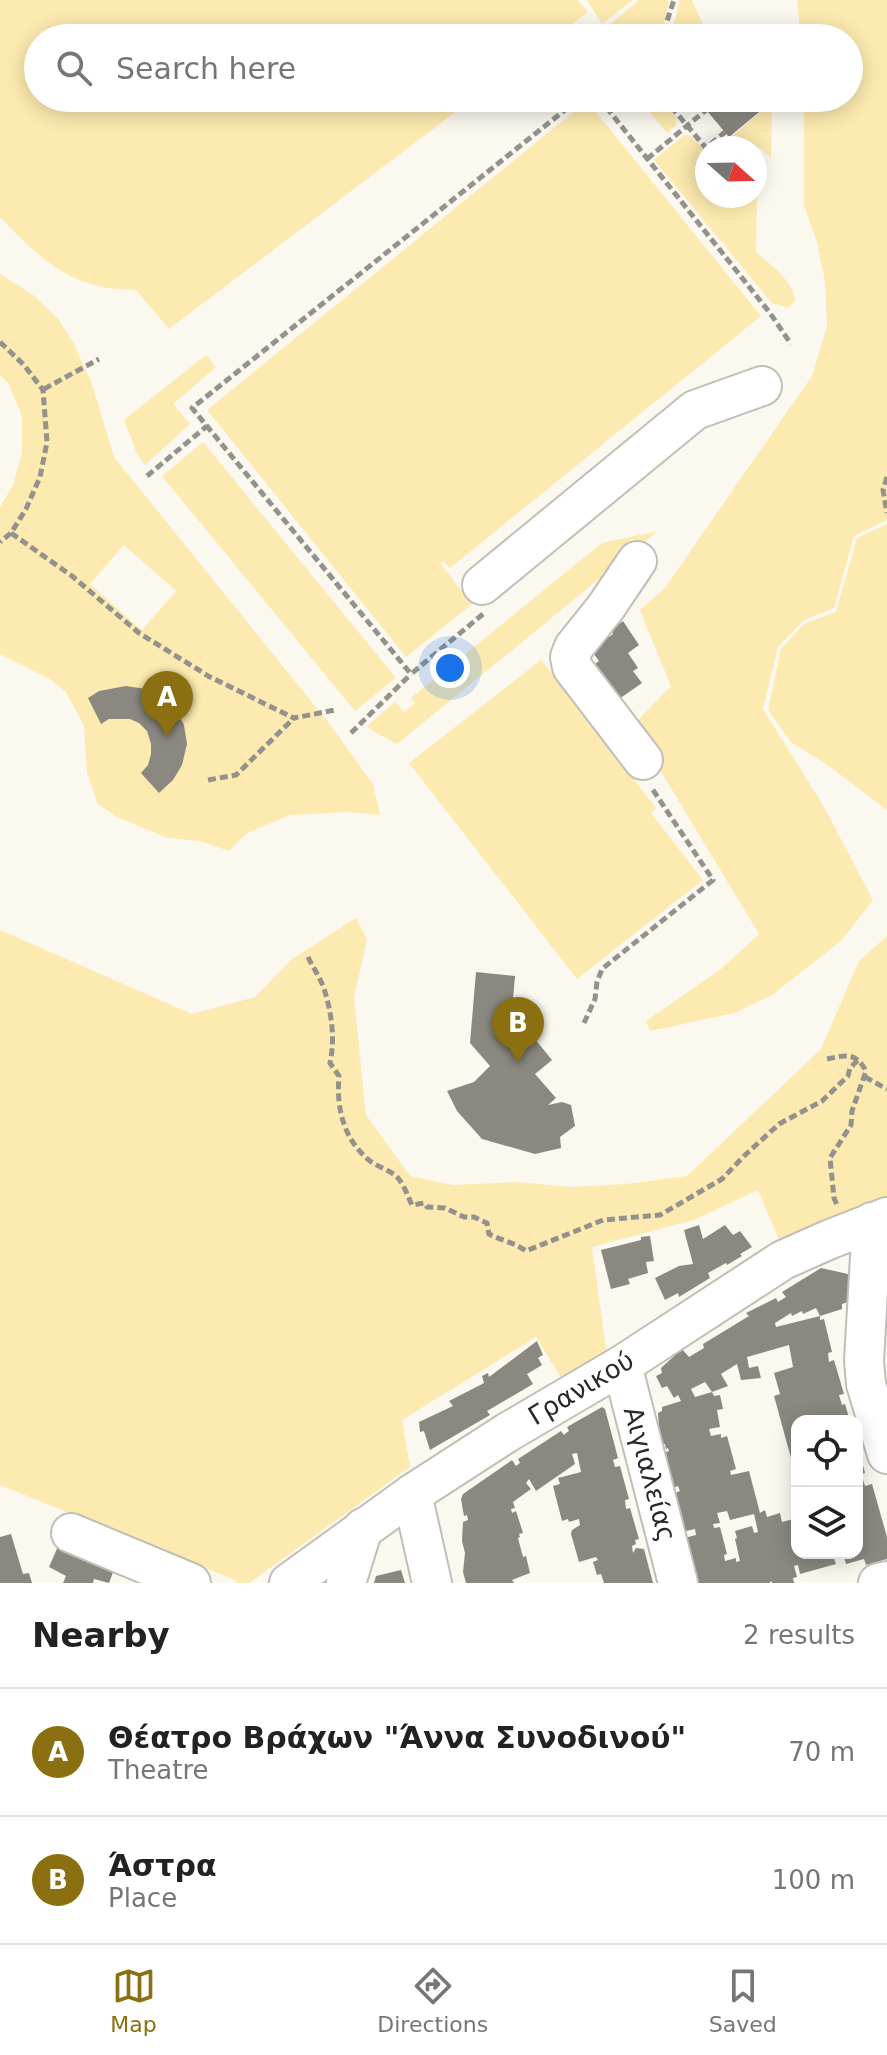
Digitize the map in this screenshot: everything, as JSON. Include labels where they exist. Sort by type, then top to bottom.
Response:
[{"type":"street","points":[[482,585],[695,410],[762,386]]},
{"type":"street","points":[[637,561],[574,647],[570,657],[572,667],[643,760]]},
{"type":"street","points":[[869,1224],[864,1361],[866,1384],[887,1454]]},
{"type":"street","name":"Γρανικού","points":[[289,1583],[412,1494],[508,1432],[622,1365],[783,1260],[869,1224]]},
{"type":"street","name":"Αιγιαλείας","points":[[622,1365],[678,1583]]},
{"type":"street","points":[[412,1494],[432,1583]]},
{"type":"street","points":[[346,1583],[363,1528]]},
{"type":"street","points":[[71,1533],[191,1583]]},
{"type":"street","points":[[878,1583],[887,1581]]},
{"type":"path","points":[[666,24],[674,0]]},
{"type":"path","points":[[411,674],[192,408],[562,112]]},
{"type":"path","points":[[610,112],[770,313],[791,344]]},
{"type":"path","points":[[675,112],[706,148],[725,132]]},
{"type":"path","points":[[647,159],[704,112]]},
{"type":"path","points":[[0,342],[24,365],[43,390],[47,442],[40,477],[26,509],[11,533],[0,542]]},
{"type":"path","points":[[43,390],[99,359]]},
{"type":"path","points":[[147,476],[207,426]]},
{"type":"path","points":[[887,477],[883,490],[887,513]]},
{"type":"path","points":[[11,533],[72,576],[139,633],[210,677],[294,718]]},
{"type":"path","points":[[351,733],[411,674],[486,612],[482,585]]},
{"type":"path","points":[[208,780],[236,775],[294,718],[335,710]]},
{"type":"path","points":[[584,1023],[595,999],[602,969],[713,880],[648,782],[643,760]]},
{"type":"path","points":[[308,957],[325,990],[333,1031],[330,1063],[339,1076],[342,1122],[354,1147],[399,1178],[412,1205],[424,1203],[427,1207],[445,1208],[464,1217],[474,1217],[487,1223],[489,1234],[499,1240],[515,1242],[526,1251],[603,1220],[660,1215],[722,1179],[779,1124],[822,1101],[848,1076],[850,1068],[859,1059]]},
{"type":"path","points":[[827,1059],[850,1056],[859,1059],[866,1071],[852,1111],[851,1125],[830,1158],[834,1198],[869,1224]]},
{"type":"path","points":[[865,1077],[887,1089]]},
{"type":"shaded area","points":[[0,0],[577,0],[588,12],[572,24],[24,24],[24,112],[456,112],[169,329],[136,290],[98,286],[70,276],[32,249],[0,217]]},
{"type":"shaded area","points":[[587,0],[633,0],[602,24]]},
{"type":"shaded area","points":[[639,0],[669,2],[663,24],[611,24]]},
{"type":"shaded area","points":[[680,0],[692,0],[703,24],[674,24]]},
{"type":"shaded area","points":[[797,0],[887,0],[887,520],[854,536],[834,608],[804,620],[778,647],[763,709],[823,805],[873,900],[842,940],[772,995],[734,1013],[650,1031],[646,1021],[721,969],[759,934],[633,725],[671,686],[640,610],[664,589],[812,376],[827,326],[825,281],[817,242],[804,206],[804,112],[863,112],[863,24],[800,24]]},
{"type":"shaded area","points":[[573,112],[596,112],[761,316],[450,568],[443,561],[440,563],[472,604],[406,657],[207,410]]},
{"type":"shaded area","points":[[650,112],[672,112],[677,118],[676,125],[667,133]]},
{"type":"shaded area","points":[[760,112],[772,112],[771,158],[767,154],[767,136],[733,136]]},
{"type":"shaded area","points":[[684,135],[690,135],[695,140],[695,208],[757,208],[756,252],[790,286],[795,300],[789,308],[772,303],[654,160]]},
{"type":"shaded area","points":[[0,274],[32,294],[58,319],[73,342],[92,384],[114,457],[332,727],[373,784],[380,815],[349,812],[290,815],[247,833],[229,851],[200,841],[167,838],[115,816],[98,804],[87,773],[84,725],[65,691],[48,678],[0,654],[0,507],[13,485],[22,453],[22,416],[8,383],[0,375]],"holes":[[[124,545],[176,591],[142,630],[90,584]]]},
{"type":"shaded area","points":[[206,355],[216,367],[173,404],[190,424],[145,465],[137,454],[124,420]]},
{"type":"shaded area","points":[[203,442],[396,678],[355,711],[162,476]]},
{"type":"shaded area","points":[[887,524],[887,810],[791,742],[768,710],[781,649],[804,624],[836,612],[857,538]]},
{"type":"shaded area","points":[[658,531],[397,744],[367,726],[395,702],[404,712],[415,703],[411,698],[602,543]]},
{"type":"shaded area","points":[[541,660],[656,808],[651,813],[703,880],[577,979],[409,763]]},
{"type":"shaded area","points":[[356,918],[367,939],[354,998],[366,1115],[410,1176],[453,1185],[517,1182],[571,1187],[687,1176],[821,1049],[859,961],[887,936],[887,1203],[781,1244],[758,1190],[694,1220],[592,1247],[607,1356],[562,1379],[536,1337],[402,1420],[410,1467],[249,1583],[237,1583],[0,1485],[0,930],[192,1014],[255,997],[292,959]]},
{"type":"building","points":[[708,112],[759,112],[728,136]]},
{"type":"building","points":[[623,621],[639,645],[628,653],[638,668],[633,671],[642,683],[619,699],[588,669],[599,661],[591,650],[613,634],[611,630]]},
{"type":"building","points":[[126,686],[146,689],[165,697],[184,725],[187,744],[182,765],[173,780],[159,793],[141,773],[148,765],[151,754],[147,731],[130,719],[109,719],[101,724],[88,698],[99,691]]},
{"type":"building","points":[[476,972],[515,976],[512,1011],[552,1060],[535,1074],[556,1098],[548,1105],[562,1102],[571,1105],[575,1126],[560,1137],[561,1148],[535,1154],[482,1139],[457,1111],[447,1091],[474,1082],[490,1066],[470,1043]]},
{"type":"building","points":[[699,1225],[703,1239],[725,1225],[733,1235],[740,1231],[752,1247],[727,1265],[708,1273],[710,1278],[679,1297],[678,1293],[665,1300],[655,1278],[679,1266],[693,1264],[684,1230]]},
{"type":"building","points":[[650,1236],[654,1261],[646,1262],[648,1273],[628,1279],[630,1284],[611,1289],[601,1250]]},
{"type":"building","points":[[821,1268],[848,1274],[851,1278],[848,1302],[842,1304],[842,1309],[820,1316],[820,1320],[824,1319],[832,1352],[828,1353],[829,1362],[834,1360],[844,1394],[839,1395],[848,1415],[791,1415],[791,1458],[774,1396],[780,1394],[774,1373],[793,1367],[789,1345],[747,1357],[749,1368],[758,1366],[761,1378],[741,1380],[737,1364],[721,1374],[728,1386],[712,1392],[714,1396],[720,1395],[723,1409],[717,1410],[720,1427],[709,1429],[711,1436],[727,1436],[736,1469],[730,1471],[731,1475],[749,1471],[760,1513],[765,1510],[767,1517],[780,1513],[782,1522],[791,1520],[791,1559],[834,1559],[836,1564],[800,1574],[798,1565],[794,1566],[797,1577],[793,1578],[794,1583],[697,1583],[684,1538],[696,1535],[695,1529],[682,1532],[672,1494],[680,1491],[678,1486],[670,1489],[660,1454],[669,1451],[665,1444],[660,1445],[658,1413],[662,1407],[681,1401],[678,1395],[674,1398],[667,1386],[662,1388],[656,1376],[682,1349],[689,1357],[704,1348],[703,1344],[749,1316],[746,1313],[776,1298],[778,1302],[786,1297],[782,1292]],"holes":[[[816,1308],[820,1316],[776,1327],[775,1323],[791,1313],[792,1316],[802,1311],[803,1314]],[[705,1382],[712,1392],[695,1397],[691,1389]],[[727,1511],[730,1520],[754,1514],[758,1532],[754,1533],[752,1526],[735,1531],[740,1561],[736,1562],[736,1558],[725,1561],[724,1555],[727,1554],[720,1527],[714,1528],[713,1524],[720,1523],[717,1513]]]},
{"type":"building","points":[[537,1341],[543,1355],[538,1358],[542,1365],[527,1374],[533,1384],[487,1411],[490,1415],[430,1450],[424,1431],[420,1432],[419,1422],[453,1406],[449,1401],[484,1383],[482,1376],[488,1373],[489,1377]]},
{"type":"building","points":[[602,1407],[618,1458],[613,1460],[615,1467],[620,1466],[629,1499],[625,1500],[626,1509],[630,1508],[639,1539],[632,1546],[633,1553],[636,1548],[644,1549],[653,1583],[604,1583],[601,1574],[597,1575],[593,1562],[598,1560],[596,1557],[579,1562],[571,1534],[580,1525],[579,1519],[562,1521],[553,1486],[560,1484],[558,1478],[581,1472],[577,1453],[572,1454],[575,1464],[536,1491],[529,1479],[526,1483],[531,1489],[513,1502],[515,1508],[511,1509],[512,1513],[516,1511],[523,1533],[518,1538],[530,1573],[512,1580],[514,1583],[466,1583],[462,1541],[463,1522],[468,1520],[467,1515],[464,1516],[463,1494],[512,1460],[516,1466],[520,1463],[518,1459],[561,1431],[564,1435],[569,1431],[567,1427]]},
{"type":"building","points":[[863,1480],[865,1486],[872,1484],[887,1537],[887,1559],[866,1565],[864,1559],[846,1564],[845,1559],[863,1559]]},
{"type":"building","points":[[11,1534],[23,1574],[29,1573],[32,1583],[0,1583],[0,1537]]},
{"type":"building","points":[[59,1544],[115,1567],[109,1583],[94,1579],[93,1583],[63,1583],[66,1576],[49,1567]]},
{"type":"building","points":[[401,1570],[405,1583],[374,1583],[376,1576]]},
{"type":"place","name":"Θέατρο Βράχων \"Άννα Συνοδινού\"","points":[[167,737]]},
{"type":"place","name":"Άστρα","points":[[518,1063]]}]
